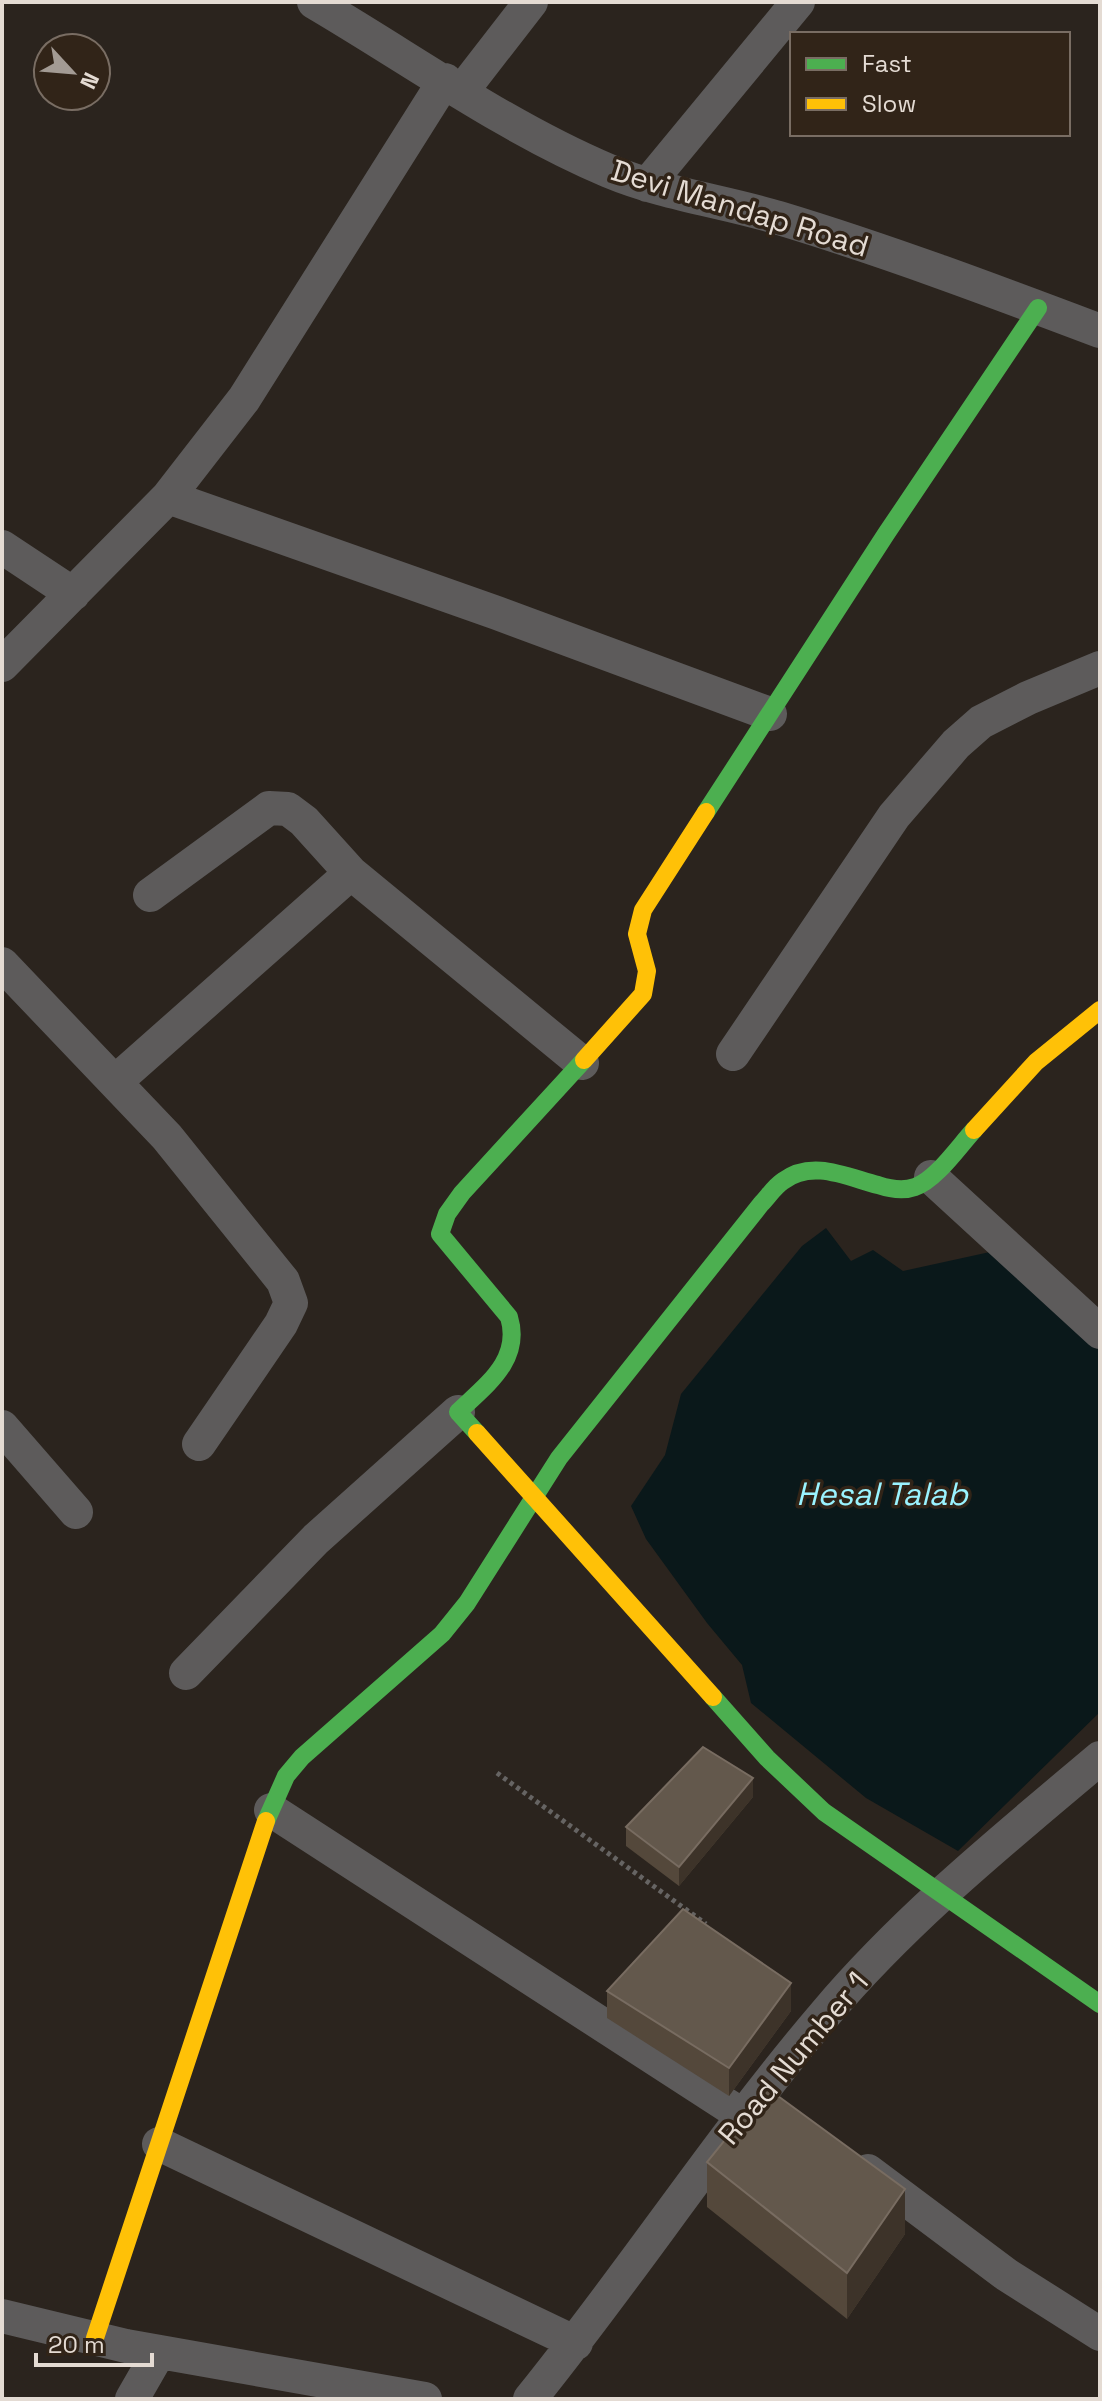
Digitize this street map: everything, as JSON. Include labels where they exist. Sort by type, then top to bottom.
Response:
[{"type":"street","name":"Devi Mandap Road","points":[[314,2],[540,138],[608,170],[647,185],[776,217],[896,256],[1100,331]]},
{"type":"street","points":[[2,665],[168,497],[244,399],[454,86],[531,2]]},
{"type":"street","points":[[647,185],[798,2]]},
{"type":"street","points":[[186,1673],[316,1539],[458,1412],[505,1364],[514,1346],[515,1330],[509,1317],[440,1234],[447,1214],[462,1193],[639,1001],[647,981],[635,928],[643,910],[1038,308]]},
{"type":"street","points":[[168,497],[770,714]]},
{"type":"street","points":[[2,547],[73,594]]},
{"type":"street","points":[[733,1054],[894,816],[956,744],[981,722],[1028,698],[1100,668]]},
{"type":"street","points":[[150,895],[269,808],[288,809],[304,821],[351,873],[582,1063]]},
{"type":"street","points":[[115,1082],[351,873]]},
{"type":"street","points":[[2,964],[167,1137],[283,1281],[291,1303],[281,1324],[199,1444]]},
{"type":"street","points":[[95,2338],[259,1837],[286,1776],[302,1757],[442,1634],[467,1603],[567,1447],[761,1204],[784,1180],[807,1170],[833,1171],[892,1188],[913,1187],[931,1177],[1036,1062],[1100,1010]]},
{"type":"street","points":[[931,1177],[1100,1332]]},
{"type":"street","points":[[458,1412],[767,1758],[824,1812],[1100,2004]]},
{"type":"street","points":[[2,1427],[76,1512]]},
{"type":"street","name":"Road Number 1","points":[[530,2399],[764,2105],[826,2012],[941,1892],[1100,1758]]},
{"type":"street","points":[[271,1810],[764,2105]]},
{"type":"street","points":[[159,2144],[576,2343]]},
{"type":"street","points":[[848,2156],[1007,2275],[1100,2334]]},
{"type":"street","points":[[2,2316],[159,2352],[425,2399]]},
{"type":"street","points":[[132,2399],[159,2352]]},
{"type":"path","points":[[497,1773],[712,1929]]},
{"type":"water","name":"Hesal Talab","points":[[826,1228],[851,1261],[873,1250],[903,1271],[999,1250],[1100,1346],[1100,1712],[958,1851],[866,1798],[751,1703],[742,1665],[646,1539],[631,1506],[665,1455],[681,1394],[802,1246]]},
{"type":"building","points":[[703,1747],[753,1778],[679,1867],[626,1827]]},
{"type":"building","points":[[683,1909],[791,1983],[729,2068],[607,1991]]},
{"type":"building","points":[[767,2088],[905,2189],[847,2273],[707,2162]]},
{"type":"traffic: fast","points":[[706,812],[886,534],[1038,308]]},
{"type":"traffic: fast","points":[[477,1433],[458,1412],[499,1370],[506,1359],[512,1332],[509,1317],[440,1234],[447,1214],[462,1193],[584,1060]]},
{"type":"traffic: fast","points":[[266,1821],[286,1776],[302,1757],[442,1634],[467,1603],[559,1458],[777,1186],[794,1175],[818,1170],[887,1188],[911,1188],[939,1170],[974,1130]]},
{"type":"traffic: fast","points":[[713,1697],[767,1758],[824,1812],[1100,2004]]},
{"type":"traffic: slow","points":[[584,1060],[643,994],[647,971],[637,934],[643,910],[706,812]]},
{"type":"traffic: slow","points":[[974,1130],[1036,1062],[1100,1010]]},
{"type":"traffic: slow","points":[[477,1433],[713,1697]]},
{"type":"traffic: slow","points":[[95,2338],[266,1821]]}]
